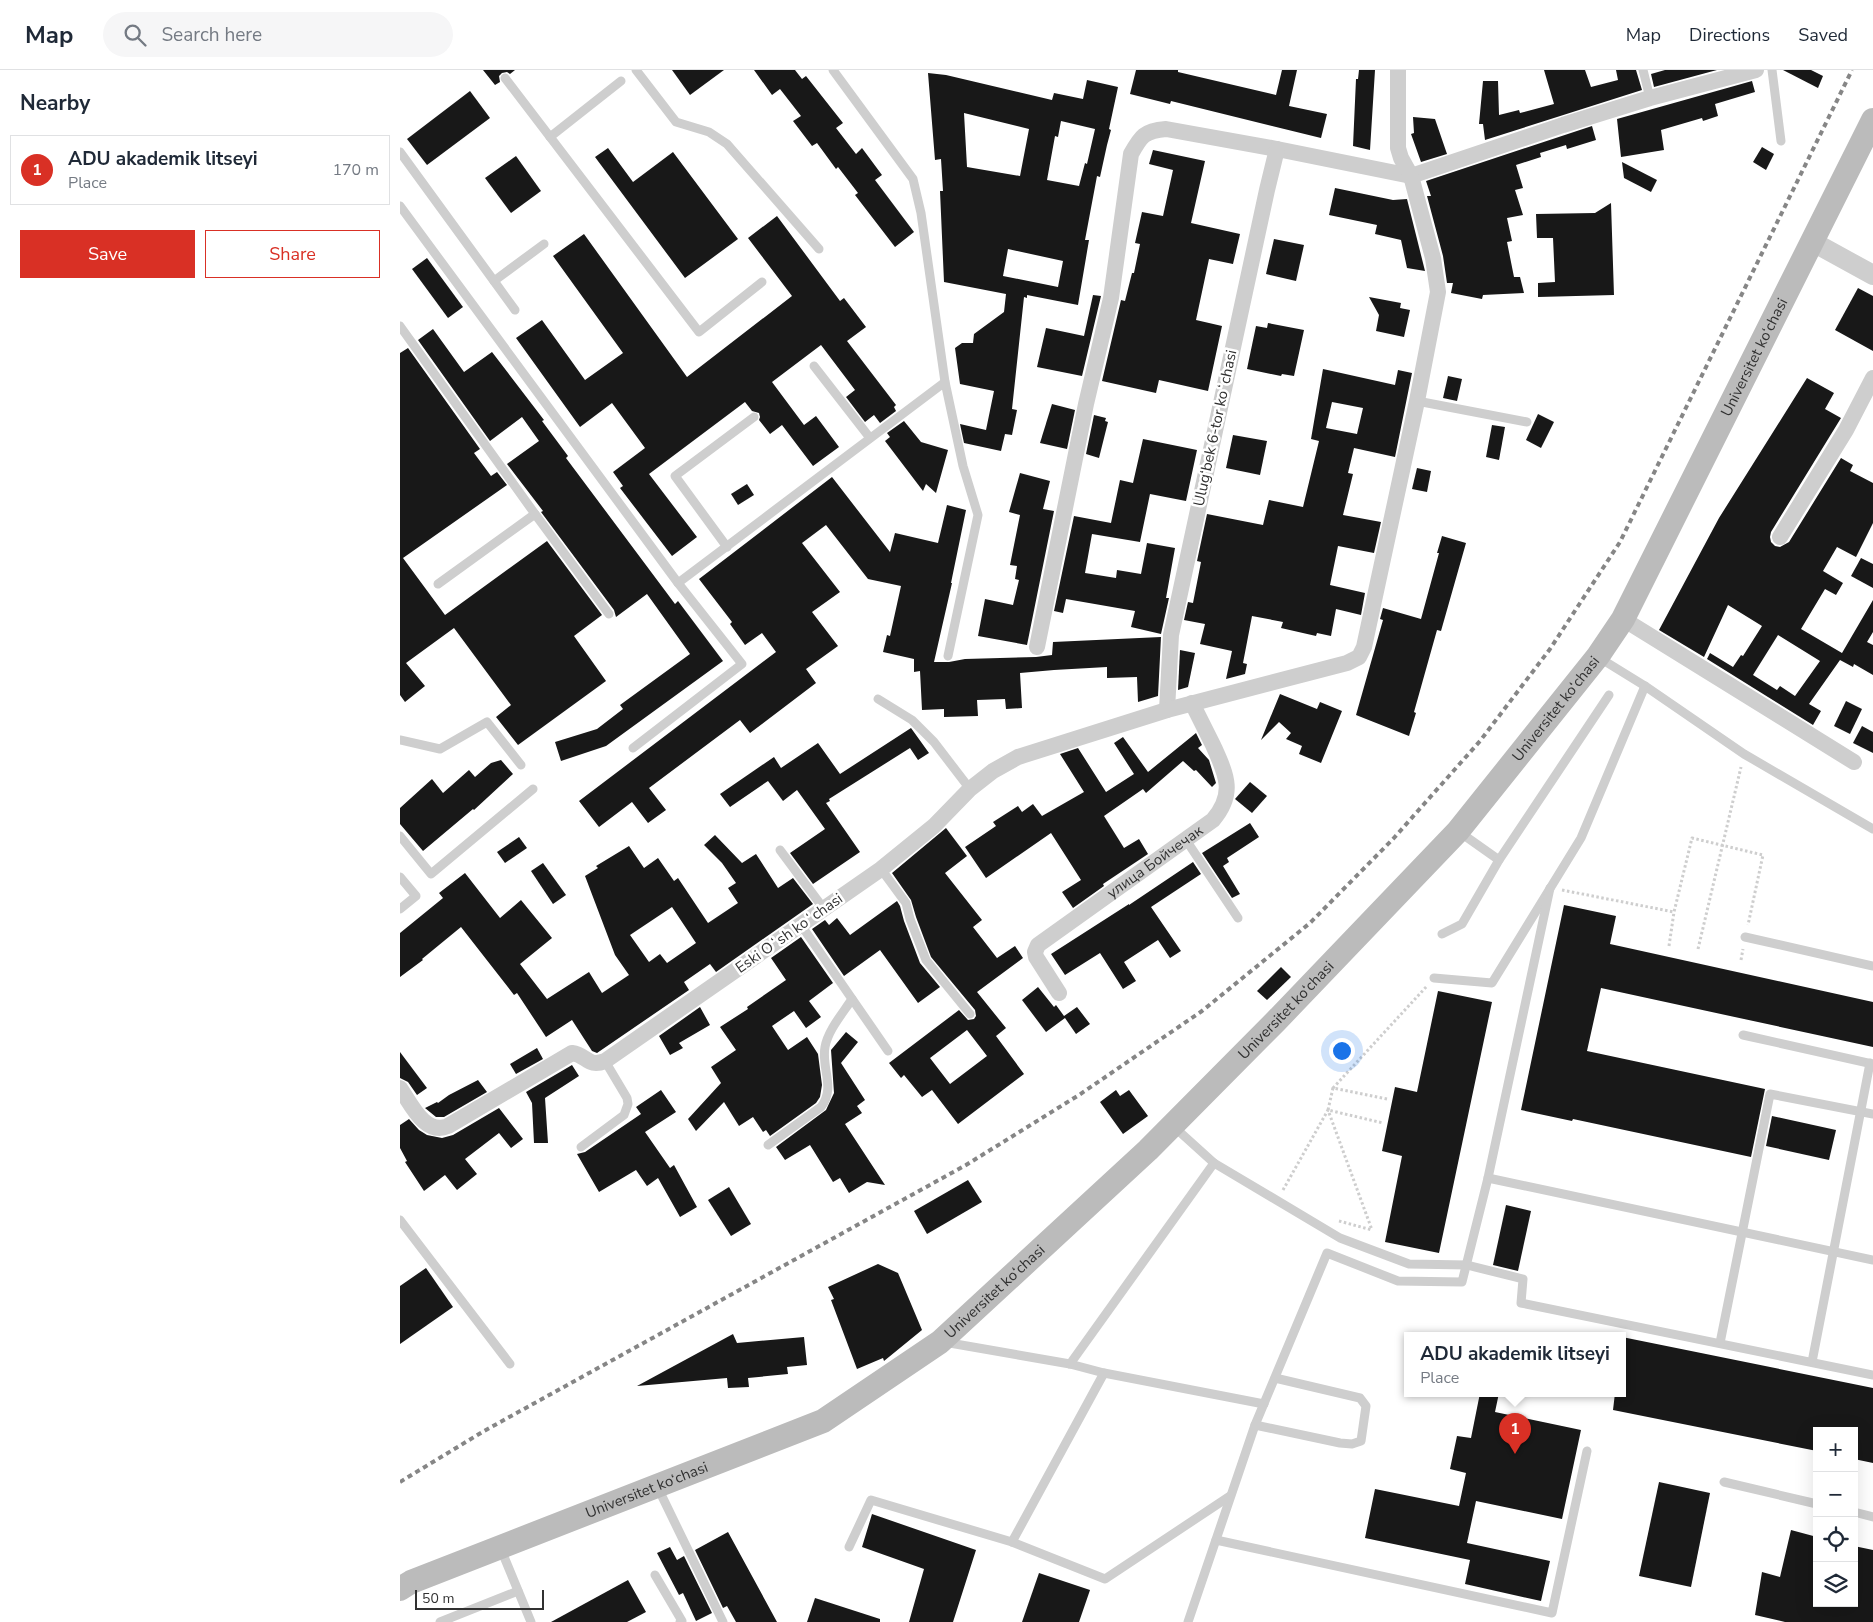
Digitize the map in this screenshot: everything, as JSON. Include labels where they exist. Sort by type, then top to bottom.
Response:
[{"type":"main road","name":"Universitet kо‘chasi","points":[[400,1588],[411,1582],[823,1421],[940,1342],[1148,1150],[1276,1021],[1458,830],[1598,656],[1622,619],[1873,120]]},
{"type":"street","points":[[1398,70],[1398,148],[1411,176],[1433,258],[1438,292],[1417,401]]},
{"type":"street","points":[[1037,647],[1086,404],[1110,298],[1131,154],[1139,140],[1147,132],[1166,129],[1411,176],[1650,98],[1756,70]]},
{"type":"street","name":"Ulug‘bek 6-tor koʻchasi","points":[[1167,710],[1171,635],[1277,149]]},
{"type":"street","points":[[1813,242],[1873,275]]},
{"type":"street","points":[[1780,537],[1846,430],[1873,378]]},
{"type":"street","name":"Eski Oʻsh koʻchasi","points":[[605,1061],[881,869],[934,826],[970,789],[992,771],[1018,757],[1167,710],[1347,663],[1359,657],[1364,647],[1417,401]]},
{"type":"street","points":[[1622,619],[1854,762]]},
{"type":"street","name":"улица Бойчечак","points":[[1059,993],[1036,957],[1035,952],[1038,945],[1213,820],[1224,805],[1227,786],[1226,772],[1192,703]]},
{"type":"street","points":[[400,1088],[423,1121],[430,1127],[440,1130],[572,1053],[579,1054],[597,1064],[605,1061]]},
{"type":"lane","points":[[636,70],[676,122],[709,132],[727,144],[819,248]]},
{"type":"lane","points":[[833,70],[913,179],[921,213],[945,382],[963,466],[978,515],[948,656]]},
{"type":"lane","points":[[1643,70],[1650,98]]},
{"type":"lane","points":[[1772,70],[1781,140]]},
{"type":"lane","points":[[505,78],[699,332],[762,282]]},
{"type":"lane","points":[[550,137],[621,81]]},
{"type":"lane","points":[[400,152],[515,310]]},
{"type":"lane","points":[[400,206],[678,583],[742,664],[633,748]]},
{"type":"lane","points":[[494,281],[544,244]]},
{"type":"lane","points":[[400,326],[534,514],[609,614]]},
{"type":"lane","points":[[814,366],[870,438]]},
{"type":"lane","points":[[678,583],[945,382]]},
{"type":"lane","points":[[1417,401],[1527,422]]},
{"type":"lane","points":[[727,546],[675,476],[754,417]]},
{"type":"lane","points":[[438,584],[534,514]]},
{"type":"lane","points":[[1598,656],[1744,754],[1873,830]]},
{"type":"lane","points":[[1434,978],[1492,983],[1581,838],[1645,686]]},
{"type":"lane","points":[[1442,934],[1462,924],[1499,860],[1608,694]]},
{"type":"lane","points":[[878,699],[912,720],[970,789]]},
{"type":"lane","points":[[400,740],[440,749],[487,722],[522,765]]},
{"type":"lane","points":[[400,836],[431,874],[533,790]]},
{"type":"lane","points":[[1458,830],[1499,860]]},
{"type":"lane","points":[[1186,840],[1238,918]]},
{"type":"lane","points":[[780,850],[824,909]]},
{"type":"lane","points":[[881,869],[906,903],[910,919],[926,960],[970,1014]]},
{"type":"lane","points":[[400,877],[416,896],[400,909]]},
{"type":"lane","points":[[1188,1622],[1256,1424],[1327,1253],[1398,1281],[1462,1282],[1488,1178],[1550,888]]},
{"type":"lane","points":[[801,925],[888,1051]]},
{"type":"lane","points":[[1745,937],[1873,966]]},
{"type":"lane","points":[[768,1145],[821,1107],[826,1100],[829,1085],[824,1060],[827,1040],[852,999]]},
{"type":"lane","points":[[1743,1036],[1872,1063],[1859,1112],[1812,1362]]},
{"type":"lane","points":[[580,1147],[627,1111],[628,1098],[605,1061]]},
{"type":"lane","points":[[1720,1343],[1770,1094],[1873,1114]]},
{"type":"lane","points":[[1172,1125],[1214,1163],[1340,1238],[1409,1264],[1466,1265],[1523,1279],[1521,1304],[1873,1375]]},
{"type":"lane","points":[[1070,1364],[1214,1163]]},
{"type":"lane","points":[[1488,1178],[1873,1260]]},
{"type":"lane","points":[[400,1220],[510,1364]]},
{"type":"lane","points":[[940,1342],[1070,1364],[1104,1373],[1264,1404]]},
{"type":"lane","points":[[1012,1542],[1104,1373]]},
{"type":"lane","points":[[1256,1424],[1340,1443],[1352,1444],[1361,1441],[1366,1406],[1360,1398],[1275,1378]]},
{"type":"lane","points":[[1216,1540],[1552,1612],[1587,1452]]},
{"type":"lane","points":[[1724,1482],[1813,1503]]},
{"type":"lane","points":[[657,1486],[723,1622]]},
{"type":"lane","points":[[849,1547],[871,1500],[1012,1542],[1105,1579],[1231,1495]]},
{"type":"lane","points":[[1858,1513],[1873,1517]]},
{"type":"lane","points":[[500,1547],[531,1622]]},
{"type":"lane","points":[[655,1575],[682,1621],[680,1622]]},
{"type":"lane","points":[[440,1622],[518,1591]]},
{"type":"path","points":[[1698,949],[1724,846],[1744,754]]},
{"type":"path","points":[[1669,946],[1674,912],[1692,838],[1764,855],[1745,937]]},
{"type":"path","points":[[1550,888],[1674,912]]},
{"type":"path","points":[[1283,1191],[1328,1110],[1333,1088],[1434,978]]},
{"type":"path","points":[[1333,1088],[1387,1099]]},
{"type":"path","points":[[1328,1110],[1383,1123]]},
{"type":"path","points":[[1328,1110],[1372,1230]]},
{"type":"building","points":[[483,70],[515,70],[510,74],[507,72],[502,73],[499,76],[500,82],[495,85]]},
{"type":"building","points":[[672,70],[724,70],[690,95]]},
{"type":"building","points":[[754,70],[795,70],[802,79],[806,76],[843,123],[836,128],[856,154],[862,148],[882,175],[875,180],[914,232],[895,247],[855,195],[858,193],[838,167],[836,169],[817,143],[812,146],[793,121],[801,116],[780,89],[772,95]]},
{"type":"building","points":[[1136,70],[1178,70],[1178,72],[1276,95],[1282,70],[1297,70],[1289,106],[1327,114],[1321,138],[1171,101],[1170,104],[1130,94]]},
{"type":"building","points":[[1359,70],[1375,70],[1370,150],[1353,146],[1356,79],[1358,79]]},
{"type":"building","points":[[1544,70],[1585,70],[1591,87],[1618,80],[1616,70],[1636,70],[1642,90],[1485,140],[1483,124],[1479,124],[1483,81],[1498,81],[1499,115],[1519,110],[1520,113],[1554,104]]},
{"type":"building","points":[[1665,70],[1717,70],[1654,87],[1651,74]]},
{"type":"building","points":[[1783,70],[1811,70],[1823,76],[1818,88]]},
{"type":"building","points":[[928,73],[946,75],[1052,100],[1054,93],[1083,99],[1087,80],[1118,87],[1109,129],[1111,130],[1100,177],[1097,176],[1085,240],[1089,240],[1078,305],[1027,295],[1027,298],[1024,297],[1012,409],[1017,410],[1012,435],[1005,434],[1001,451],[964,443],[960,424],[986,430],[994,391],[960,384],[955,348],[962,343],[973,343],[974,334],[1004,312],[1006,294],[944,282],[940,191],[943,191],[941,159],[935,160]],"holes":[[[964,113],[1029,129],[1020,176],[967,167]],[[1061,121],[1095,129],[1087,164],[1085,163],[1079,186],[1047,180],[1055,136],[1058,137]],[[1008,249],[1063,261],[1058,287],[1003,276]]]},
{"type":"building","points":[[1752,81],[1755,92],[1715,104],[1718,116],[1703,121],[1702,118],[1661,130],[1664,150],[1621,157],[1617,119]]},
{"type":"building","points":[[470,91],[490,118],[427,165],[407,139]]},
{"type":"building","points":[[1413,117],[1435,119],[1447,154],[1421,162],[1411,134],[1414,133]]},
{"type":"building","points":[[1592,126],[1596,140],[1567,149],[1566,145],[1540,153],[1541,157],[1516,165],[1523,188],[1515,190],[1523,215],[1507,218],[1512,241],[1507,242],[1514,277],[1520,277],[1524,293],[1483,295],[1482,299],[1451,293],[1453,283],[1447,283],[1443,256],[1427,196],[1431,196],[1426,181]]},
{"type":"building","points":[[1762,147],[1774,154],[1766,170],[1753,162]]},
{"type":"building","points":[[608,148],[633,182],[673,152],[738,239],[685,278],[595,157]]},
{"type":"building","points":[[1153,150],[1205,161],[1191,223],[1240,234],[1233,264],[1209,259],[1196,320],[1222,326],[1208,391],[1159,380],[1156,393],[1102,381],[1121,300],[1125,301],[1132,273],[1134,273],[1140,244],[1135,243],[1142,212],[1163,216],[1173,170],[1149,164]]},
{"type":"building","points":[[516,156],[541,191],[511,213],[485,178]]},
{"type":"building","points":[[1622,162],[1657,180],[1651,192],[1624,178]]},
{"type":"building","points":[[1335,188],[1393,200],[1407,199],[1425,271],[1407,268],[1401,240],[1375,234],[1377,225],[1329,215]]},
{"type":"building","points":[[1611,203],[1614,295],[1538,297],[1538,283],[1555,282],[1553,238],[1537,238],[1536,214],[1595,213]]},
{"type":"building","points":[[777,216],[840,301],[844,298],[866,327],[847,341],[896,405],[894,407],[896,411],[880,423],[874,415],[865,422],[846,397],[855,390],[821,345],[772,382],[804,425],[816,416],[839,447],[813,466],[782,425],[770,434],[759,420],[759,413],[752,411],[745,402],[649,474],[697,537],[672,556],[620,488],[623,486],[613,472],[645,448],[612,403],[580,427],[516,338],[542,320],[585,380],[623,353],[553,256],[584,234],[687,377],[792,296],[748,238]]},
{"type":"building","points":[[1274,239],[1304,245],[1296,281],[1266,274]]},
{"type":"building","points":[[427,258],[463,307],[448,318],[412,269]]},
{"type":"building","points":[[1858,288],[1873,296],[1873,351],[1835,330]]},
{"type":"building","points":[[1093,295],[1101,296],[1082,376],[1037,367],[1046,328],[1084,336]]},
{"type":"building","points":[[1369,297],[1401,303],[1400,308],[1410,310],[1404,337],[1376,331],[1379,315]]},
{"type":"building","points":[[1268,323],[1304,330],[1294,376],[1282,374],[1281,376],[1247,369],[1256,326],[1267,328]]},
{"type":"building","points":[[433,329],[464,372],[492,352],[544,420],[542,421],[568,456],[566,458],[675,604],[678,601],[723,661],[606,746],[561,761],[555,742],[597,729],[623,709],[620,705],[690,654],[647,594],[616,617],[614,610],[507,464],[539,441],[522,417],[490,441],[418,340]]},
{"type":"building","points":[[408,348],[480,449],[474,453],[491,476],[497,472],[507,485],[403,558],[445,615],[547,541],[602,615],[574,636],[606,681],[518,745],[496,717],[511,705],[454,628],[406,663],[425,686],[405,702],[400,695],[400,353]]},
{"type":"building","points":[[1323,369],[1395,385],[1398,370],[1412,373],[1395,457],[1354,448],[1348,473],[1353,474],[1343,515],[1381,522],[1374,553],[1338,546],[1330,585],[1365,593],[1361,615],[1336,609],[1331,636],[1317,633],[1316,636],[1281,628],[1283,622],[1252,616],[1243,663],[1247,664],[1245,674],[1226,679],[1232,651],[1200,644],[1205,624],[1184,620],[1188,602],[1193,603],[1201,562],[1197,561],[1207,514],[1263,525],[1269,500],[1303,507],[1319,441],[1311,439]],"holes":[[[1332,402],[1363,408],[1357,434],[1326,428]]]},
{"type":"building","points":[[1448,376],[1462,379],[1457,401],[1443,398]]},
{"type":"building","points":[[1807,378],[1834,393],[1825,409],[1841,418],[1771,532],[1770,537],[1771,542],[1775,546],[1780,547],[1789,542],[1841,458],[1853,465],[1850,471],[1873,483],[1873,523],[1856,557],[1837,547],[1823,571],[1843,583],[1836,595],[1825,589],[1801,629],[1842,653],[1873,600],[1873,632],[1867,642],[1873,645],[1873,675],[1854,664],[1853,667],[1840,660],[1809,704],[1821,711],[1813,725],[1707,659],[1710,653],[1733,667],[1741,655],[1743,656],[1762,626],[1728,605],[1704,657],[1659,630],[1719,518]],"holes":[[[1778,635],[1820,661],[1795,696],[1780,686],[1777,690],[1753,675]]]},
{"type":"building","points":[[1052,404],[1075,410],[1067,449],[1040,443]]},
{"type":"building","points":[[1538,414],[1554,422],[1541,448],[1526,440]]},
{"type":"building","points":[[1094,415],[1106,418],[1105,421],[1108,422],[1099,458],[1086,454]]},
{"type":"building","points":[[904,421],[921,442],[948,450],[936,493],[926,484],[923,491],[885,441],[890,437],[887,433]]},
{"type":"building","points":[[1492,425],[1505,427],[1499,460],[1486,457]]},
{"type":"building","points":[[1233,435],[1267,441],[1260,475],[1226,468]]},
{"type":"building","points":[[1143,439],[1197,450],[1186,501],[1150,494],[1140,542],[1092,534],[1085,573],[1116,578],[1117,570],[1141,574],[1147,543],[1175,548],[1166,598],[1169,598],[1161,634],[1131,627],[1135,611],[1066,599],[1063,613],[1054,611],[1074,516],[1111,523],[1120,480],[1133,483]]},
{"type":"building","points":[[1417,468],[1431,471],[1427,492],[1412,489]]},
{"type":"building","points":[[1020,473],[1050,481],[1043,509],[1054,511],[1027,645],[978,636],[985,599],[1013,605],[1019,580],[1015,579],[1017,566],[1010,565],[1020,515],[1009,512]]},
{"type":"building","points":[[832,477],[890,552],[895,533],[938,543],[947,505],[966,510],[934,662],[1052,655],[1053,642],[1161,637],[1158,696],[1138,702],[1137,677],[1107,678],[1107,667],[1054,670],[1020,673],[1022,708],[1006,709],[1005,699],[977,700],[978,716],[944,717],[944,709],[922,710],[920,671],[914,672],[914,659],[883,652],[887,635],[890,636],[901,586],[868,579],[826,525],[802,543],[840,592],[812,612],[838,646],[806,669],[816,683],[750,733],[740,720],[649,788],[666,810],[648,823],[632,802],[599,827],[579,801],[776,652],[762,633],[745,645],[730,624],[732,622],[699,579]]},
{"type":"building","points":[[747,484],[754,495],[738,505],[731,494]]},
{"type":"building","points":[[1442,536],[1466,543],[1441,631],[1437,630],[1409,736],[1356,715],[1383,620],[1380,619],[1383,608],[1421,619]]},
{"type":"building","points":[[1861,558],[1873,564],[1873,588],[1851,576]]},
{"type":"building","points":[[1180,650],[1195,653],[1188,687],[1178,690]]},
{"type":"building","points":[[1280,694],[1317,709],[1320,702],[1342,711],[1321,763],[1299,754],[1302,746],[1286,739],[1291,733],[1279,722],[1261,740]]},
{"type":"building","points":[[1846,701],[1862,709],[1850,734],[1834,726]]},
{"type":"building","points":[[1862,726],[1873,732],[1873,753],[1853,743]]},
{"type":"building","points":[[911,728],[929,753],[918,760],[910,748],[829,799],[830,801],[826,803],[860,852],[813,884],[790,853],[825,829],[797,790],[783,801],[768,781],[730,807],[720,794],[774,757],[781,768],[818,743],[840,774]]},
{"type":"building","points":[[1196,733],[1202,745],[1198,748],[1209,760],[1216,783],[1212,787],[1196,770],[1194,771],[1183,761],[1146,793],[1143,789],[1104,816],[1124,848],[1139,839],[1148,854],[1103,884],[1104,886],[1073,908],[1062,892],[1081,880],[1051,833],[986,878],[965,847],[996,826],[993,822],[1018,806],[1022,812],[1033,804],[1042,816],[1084,792],[1060,754],[1078,748],[1106,792],[1134,774],[1114,743],[1123,737],[1148,772]]},
{"type":"building","points":[[501,760],[513,774],[474,810],[423,851],[400,824],[400,808],[432,779],[443,793],[469,770],[475,777],[491,763]]},
{"type":"building","points":[[1250,782],[1267,796],[1252,813],[1235,799]]},
{"type":"building","points":[[1250,823],[1259,837],[1227,858],[1229,862],[1223,866],[1240,894],[1232,898],[1202,853]]},
{"type":"building","points":[[946,828],[967,856],[945,873],[982,920],[973,927],[997,958],[1015,946],[1023,958],[977,992],[1006,1028],[996,1036],[1024,1074],[958,1124],[932,1090],[922,1097],[904,1075],[901,1078],[889,1063],[959,1010],[968,1020],[974,1019],[976,1016],[975,1010],[931,957],[911,900],[892,873]],"holes":[[[967,1030],[987,1056],[950,1084],[930,1058]]]},
{"type":"building","points":[[715,835],[742,863],[756,854],[778,888],[793,878],[813,904],[716,972],[710,964],[684,982],[689,990],[597,1053],[592,1051],[572,1020],[546,1037],[517,993],[514,995],[461,927],[400,977],[400,933],[443,898],[439,893],[465,873],[500,918],[521,900],[552,938],[520,964],[547,999],[589,972],[602,993],[629,975],[615,955],[585,876],[598,868],[596,866],[629,846],[644,868],[658,858],[674,881],[678,878],[708,923],[738,903],[728,888],[736,883],[722,863],[704,845]],"holes":[[[672,907],[696,943],[667,963],[660,954],[649,962],[630,935]]]},
{"type":"building","points":[[519,837],[527,848],[505,863],[497,852]]},
{"type":"building","points":[[1193,862],[1201,874],[1151,907],[1181,951],[1170,958],[1158,940],[1124,962],[1136,981],[1123,989],[1100,953],[1065,975],[1051,954]]},
{"type":"building","points":[[543,863],[566,895],[553,904],[531,871]]},
{"type":"building","points":[[897,901],[920,963],[940,987],[918,1003],[880,950],[844,976],[812,929],[825,920],[829,925],[837,918],[850,935]]},
{"type":"building","points":[[1564,905],[1616,916],[1610,944],[1873,1002],[1873,1047],[1601,988],[1587,1051],[1765,1089],[1751,1157],[1573,1119],[1572,1121],[1521,1110]]},
{"type":"building","points":[[801,937],[833,983],[809,1001],[821,1017],[806,1028],[794,1011],[772,1026],[788,1050],[807,1037],[818,1054],[822,1085],[820,1097],[816,1103],[770,1136],[766,1130],[763,1132],[753,1117],[739,1126],[724,1102],[696,1131],[688,1119],[721,1083],[711,1067],[736,1050],[720,1027],[748,1009],[747,1007],[786,980],[771,958]]},
{"type":"building","points":[[1281,967],[1291,977],[1267,1000],[1257,991]]},
{"type":"building","points":[[1038,987],[1064,1016],[1077,1007],[1090,1024],[1076,1034],[1065,1018],[1046,1032],[1022,1000]]},
{"type":"building","points":[[1438,991],[1492,1002],[1439,1253],[1385,1242],[1402,1156],[1382,1151],[1395,1087],[1417,1092]]},
{"type":"building","points":[[700,1007],[710,1025],[679,1043],[683,1048],[670,1055],[659,1036]]},
{"type":"building","points":[[846,1032],[858,1042],[841,1063],[865,1100],[857,1106],[862,1113],[845,1124],[885,1185],[867,1182],[849,1193],[840,1178],[833,1182],[810,1145],[785,1160],[776,1147],[826,1110],[834,1093],[831,1050]]},
{"type":"building","points":[[537,1048],[543,1059],[516,1074],[510,1064]]},
{"type":"building","points":[[400,1052],[427,1088],[417,1095],[408,1082],[400,1078]]},
{"type":"building","points":[[572,1065],[579,1076],[545,1098],[548,1143],[534,1143],[532,1103],[526,1092]]},
{"type":"building","points":[[478,1080],[487,1092],[444,1117],[436,1117],[425,1108],[438,1103]]},
{"type":"building","points":[[661,1090],[676,1112],[645,1132],[670,1168],[674,1165],[697,1207],[680,1217],[658,1178],[647,1186],[636,1170],[599,1192],[577,1154],[585,1152],[641,1114],[636,1107]]},
{"type":"building","points":[[1116,1090],[1120,1096],[1129,1090],[1148,1116],[1123,1134],[1100,1102]]},
{"type":"building","points":[[499,1108],[523,1139],[511,1148],[499,1133],[465,1159],[477,1174],[457,1190],[445,1175],[424,1191],[405,1162],[407,1161],[400,1148],[400,1125],[409,1119],[419,1130],[427,1135],[442,1138],[453,1135]]},
{"type":"building","points":[[1772,1116],[1836,1130],[1829,1160],[1766,1146]]},
{"type":"building","points":[[968,1180],[982,1202],[927,1234],[914,1211]]},
{"type":"building","points":[[729,1187],[751,1224],[731,1236],[708,1200]]},
{"type":"building","points":[[1506,1205],[1531,1211],[1518,1271],[1493,1265]]},
{"type":"building","points":[[878,1264],[898,1273],[922,1330],[884,1361],[883,1358],[857,1369],[831,1300],[834,1299],[828,1287]]},
{"type":"building","points":[[426,1268],[453,1307],[400,1344],[400,1286]]},
{"type":"building","points":[[733,1334],[737,1343],[804,1337],[807,1365],[787,1367],[788,1374],[748,1378],[749,1387],[728,1388],[727,1378],[637,1386]]},
{"type":"building","points":[[1626,1338],[1873,1388],[1873,1463],[1858,1460],[1858,1427],[1813,1427],[1813,1450],[1613,1410],[1615,1397],[1626,1397]]},
{"type":"building","points":[[1479,1397],[1498,1397],[1495,1412],[1581,1430],[1562,1519],[1476,1501],[1467,1543],[1550,1561],[1541,1601],[1465,1584],[1470,1560],[1365,1538],[1375,1489],[1459,1506],[1466,1473],[1450,1469],[1457,1436],[1471,1438]]},
{"type":"building","points":[[1659,1482],[1710,1493],[1691,1587],[1639,1576]]},
{"type":"building","points":[[872,1514],[976,1550],[953,1622],[909,1622],[924,1569],[862,1547]]},
{"type":"building","points":[[1791,1530],[1813,1536],[1813,1607],[1858,1607],[1858,1547],[1873,1550],[1873,1622],[1785,1622],[1755,1615],[1762,1572],[1780,1577]]},
{"type":"building","points":[[728,1532],[777,1622],[736,1622],[727,1606],[723,1608],[695,1550]]},
{"type":"building","points":[[670,1547],[677,1560],[684,1556],[712,1613],[696,1621],[683,1593],[679,1595],[657,1553]]},
{"type":"building","points":[[1039,1573],[1090,1590],[1079,1622],[1022,1622]]},
{"type":"building","points":[[628,1580],[646,1612],[627,1622],[551,1622]]},
{"type":"building","points":[[815,1598],[880,1619],[880,1622],[807,1622]]},
{"type":"railway","points":[[400,1482],[484,1431],[966,1165],[1079,1095],[1202,1011],[1310,923],[1393,839],[1480,741],[1550,649],[1620,542],[1852,70]]},
{"type":"place","name":"ADU akademik litseyi","points":[[1515,1454]]}]
